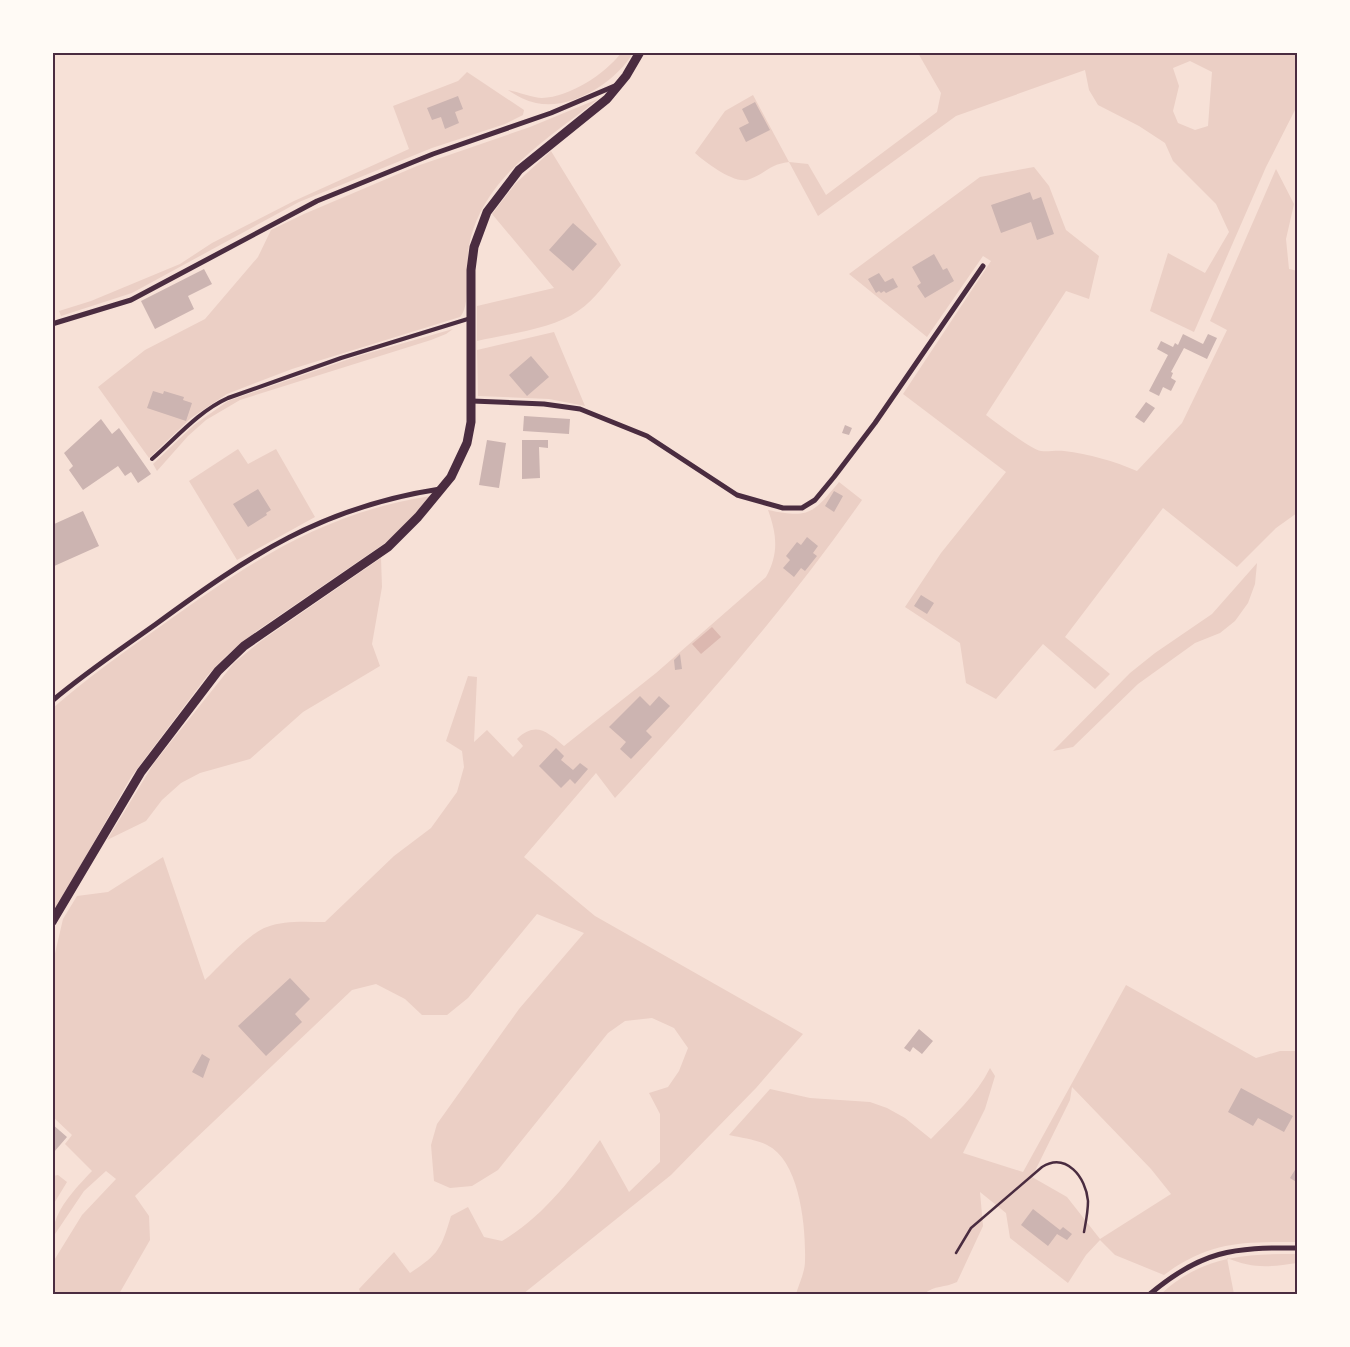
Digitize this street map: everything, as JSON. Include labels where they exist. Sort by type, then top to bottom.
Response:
[{"type":"street","points":[[52,922],[141,772],[218,671],[244,646],[388,547],[443,488],[455,470],[468,443],[472,401],[471,318],[473,253],[479,230],[490,207],[519,170],[600,106],[620,83],[640,52]]},
{"type":"street","points":[[52,324],[131,300],[317,201],[433,154],[545,115],[620,83]]},
{"type":"street","points":[[472,401],[544,404],[580,409],[647,436],[737,495],[783,508],[802,508],[815,500],[834,478],[875,423],[983,266]]},
{"type":"street","points":[[52,701],[207,586],[288,537],[310,526],[364,505],[392,497],[443,488]]},
{"type":"street","points":[[1150,1294],[1179,1272],[1213,1255],[1240,1249],[1298,1248]]},
{"type":"lane","points":[[152,459],[192,422],[211,407],[228,398],[341,358],[471,318]]},
{"type":"path","points":[[956,1253],[971,1228],[1042,1167],[1056,1161],[1066,1163],[1074,1169],[1084,1186],[1088,1212],[1084,1232]]},
{"type":"shaded area","points":[[621,53],[633,53],[616,74],[591,92],[564,103],[536,103],[508,90],[542,98],[564,94],[586,83],[606,69]]},
{"type":"shaded area","points":[[918,53],[1297,53],[1297,106],[1266,167],[1194,332],[1150,311],[1168,253],[1205,273],[1229,232],[1216,204],[1173,161],[1165,143],[1139,126],[1098,105],[1089,90],[1085,70],[956,116],[818,216],[789,162],[808,164],[826,195],[937,112],[941,93]],"holes":[[[1190,61],[1212,72],[1208,126],[1195,130],[1178,123],[1173,111],[1179,86],[1173,68]]]},
{"type":"shaded area","points":[[467,72],[524,110],[523,115],[505,124],[432,148],[299,202],[132,293],[61,316],[59,311],[91,301],[180,264],[212,243],[294,201],[409,149],[393,106],[458,81]]},
{"type":"shaded area","points":[[753,95],[789,162],[777,165],[750,179],[737,179],[721,172],[695,153],[725,111]]},
{"type":"shaded area","points":[[598,99],[517,164],[491,195],[473,229],[468,253],[466,304],[460,317],[292,369],[227,394],[191,418],[149,458],[98,387],[145,350],[205,319],[258,257],[271,230],[417,166],[530,127]]},
{"type":"shaded area","points":[[551,151],[621,265],[590,301],[568,317],[543,327],[477,341],[477,306],[554,288],[492,214],[516,183]]},
{"type":"shaded area","points":[[1034,167],[1049,186],[1066,230],[1099,256],[1089,299],[1066,291],[986,415],[1029,446],[1041,451],[1083,454],[1137,471],[1182,423],[1227,330],[1210,321],[1276,169],[1294,204],[1286,239],[1289,269],[1298,271],[1297,513],[1276,528],[1237,567],[1163,508],[1065,637],[1110,674],[1095,689],[1043,644],[996,699],[966,683],[960,643],[905,607],[941,553],[1006,472],[903,394],[991,261],[983,256],[927,337],[849,274],[980,177]]},
{"type":"shaded area","points":[[453,329],[431,340],[240,400],[206,420],[188,436],[157,471],[153,464],[194,425],[228,401],[355,357]]},
{"type":"shaded area","points":[[554,332],[585,406],[549,399],[478,396],[477,350]]},
{"type":"shaded area","points":[[238,449],[248,464],[276,449],[315,517],[237,560],[189,481]]},
{"type":"shaded area","points":[[839,482],[862,500],[805,578],[744,653],[615,798],[596,773],[524,857],[595,916],[803,1034],[756,1088],[671,1175],[523,1294],[361,1294],[359,1289],[394,1252],[410,1273],[427,1261],[438,1250],[451,1216],[468,1207],[484,1237],[502,1241],[531,1220],[556,1196],[600,1140],[629,1192],[660,1162],[660,1114],[649,1093],[668,1087],[679,1071],[688,1048],[674,1028],[652,1018],[625,1021],[608,1033],[498,1170],[472,1186],[450,1188],[434,1181],[431,1145],[437,1124],[519,1009],[584,933],[537,914],[468,998],[447,1015],[422,1015],[405,999],[376,984],[352,990],[135,1196],[149,1216],[150,1240],[119,1294],[52,1294],[53,1262],[82,1215],[116,1179],[106,1171],[84,1191],[53,1237],[56,1219],[60,1210],[72,1193],[92,1171],[65,1144],[72,1135],[53,1117],[53,962],[63,919],[77,896],[108,892],[163,857],[205,980],[260,930],[288,922],[325,922],[394,856],[431,828],[457,792],[464,767],[462,751],[446,741],[468,676],[477,677],[474,742],[487,730],[513,757],[523,746],[517,739],[530,731],[541,730],[564,746],[656,673],[766,577],[775,552],[775,536],[768,510],[793,514],[810,511],[823,501]]},
{"type":"shaded area","points":[[431,496],[403,528],[385,543],[258,630],[227,655],[207,676],[131,777],[53,914],[53,708],[79,686],[193,603],[256,562],[288,544],[320,528],[355,515],[391,504]]},
{"type":"shaded area","points":[[381,558],[382,587],[372,644],[380,666],[303,712],[250,759],[200,773],[181,783],[162,800],[146,821],[107,840],[154,763],[234,663],[261,641]]},
{"type":"shaded area","points":[[1257,563],[1255,584],[1248,603],[1235,621],[1220,633],[1195,643],[1138,684],[1073,747],[1053,751],[1130,673],[1155,653],[1212,614]]},
{"type":"shaded area","points":[[712,627],[721,637],[701,654],[692,644]]},
{"type":"shaded area","points":[[1126,985],[1256,1058],[1280,1051],[1297,1051],[1297,1242],[1260,1242],[1227,1246],[1197,1256],[1164,1275],[1115,1255],[1100,1240],[1086,1255],[1068,1283],[1010,1238],[1006,1213],[980,1192],[983,1226],[957,1282],[932,1289],[924,1294],[796,1294],[804,1269],[805,1247],[802,1214],[794,1180],[787,1165],[778,1153],[767,1145],[729,1135],[770,1089],[810,1098],[870,1102],[887,1108],[905,1118],[931,1139],[971,1097],[990,1068],[995,1076],[985,1109],[963,1153],[1023,1172]],"holes":[[[1072,1087],[1151,1169],[1171,1194],[1100,1239],[1067,1197],[1032,1177],[1070,1100]]]},
{"type":"shaded area","points":[[58,1175],[67,1182],[53,1205],[53,1176]]},
{"type":"shaded area","points":[[1297,1254],[1297,1263],[1270,1266],[1245,1264],[1229,1259],[1259,1255]]},
{"type":"shaded area","points":[[1227,1259],[1234,1294],[1161,1294],[1176,1281],[1192,1272]]},
{"type":"building","points":[[458,96],[463,109],[455,112],[459,123],[445,129],[441,117],[432,120],[427,108]]},
{"type":"building","points":[[755,102],[770,130],[746,142],[739,128],[749,123],[742,109]]},
{"type":"building","points":[[1030,192],[1033,200],[1041,197],[1054,234],[1037,240],[1031,222],[1001,233],[991,205]]},
{"type":"building","points":[[573,223],[597,244],[573,271],[549,250]]},
{"type":"building","points":[[934,254],[943,270],[947,268],[954,281],[925,298],[917,286],[921,283],[912,267]]},
{"type":"building","points":[[204,269],[212,284],[188,296],[194,309],[155,329],[141,301]]},
{"type":"building","points":[[879,273],[885,282],[893,278],[898,287],[886,293],[879,291],[876,293],[868,279]]},
{"type":"building","points":[[1183,334],[1203,344],[1208,334],[1217,338],[1207,359],[1184,348],[1171,372],[1173,373],[1171,378],[1176,381],[1171,391],[1163,387],[1159,396],[1149,391],[1168,355],[1157,349],[1161,341],[1173,347],[1175,343],[1178,345]]},
{"type":"building","points":[[531,356],[549,377],[527,396],[509,375]]},
{"type":"building","points":[[153,391],[163,394],[164,391],[184,397],[183,400],[192,403],[186,421],[147,408]]},
{"type":"building","points":[[1146,402],[1155,408],[1144,423],[1135,417]]},
{"type":"building","points":[[524,416],[570,419],[569,434],[523,431]]},
{"type":"building","points":[[101,419],[112,434],[119,428],[151,474],[138,483],[131,472],[125,476],[118,466],[83,490],[69,470],[73,466],[64,453]]},
{"type":"building","points":[[845,425],[852,428],[849,435],[842,433]]},
{"type":"building","points":[[487,440],[506,443],[499,488],[479,485]]},
{"type":"building","points":[[522,440],[548,440],[548,448],[539,447],[540,478],[522,479]]},
{"type":"building","points":[[258,489],[271,510],[266,513],[267,515],[248,527],[233,504]]},
{"type":"building","points":[[834,491],[843,496],[834,512],[825,506]]},
{"type":"building","points":[[83,511],[99,546],[52,567],[52,525]]},
{"type":"building","points":[[807,537],[818,546],[813,553],[817,556],[805,571],[801,568],[794,577],[783,568],[790,560],[786,556],[797,542],[801,545]]},
{"type":"building","points":[[921,595],[934,603],[927,614],[914,606]]},
{"type":"building","points":[[680,654],[682,669],[675,670],[674,660]]},
{"type":"building","points":[[640,696],[650,706],[659,696],[670,706],[646,731],[652,737],[631,759],[620,749],[626,742],[609,727]]},
{"type":"building","points":[[556,748],[564,756],[561,760],[573,770],[580,763],[588,769],[575,784],[570,779],[561,788],[539,766]]},
{"type":"building","points":[[290,978],[310,999],[295,1014],[302,1022],[266,1056],[238,1026]]},
{"type":"building","points":[[919,1029],[933,1041],[922,1054],[913,1047],[910,1052],[904,1048]]},
{"type":"building","points":[[202,1054],[210,1059],[203,1078],[192,1072]]},
{"type":"building","points":[[1241,1088],[1293,1116],[1284,1132],[1258,1118],[1253,1126],[1228,1112]]},
{"type":"building","points":[[52,1124],[67,1137],[54,1152],[52,1150]]},
{"type":"building","points":[[1298,1165],[1298,1183],[1290,1178]]},
{"type":"building","points":[[1033,1209],[1060,1230],[1063,1227],[1072,1234],[1067,1240],[1057,1234],[1048,1246],[1021,1225]]}]
